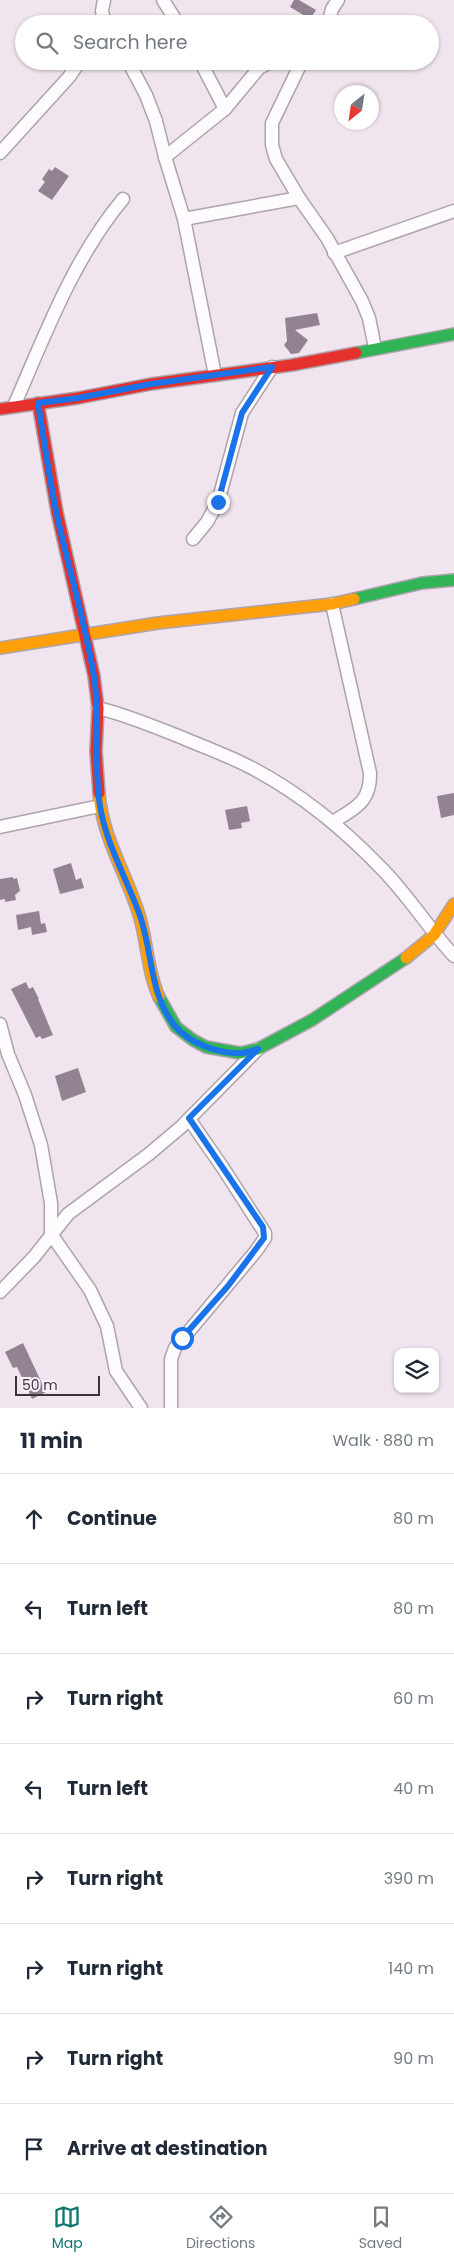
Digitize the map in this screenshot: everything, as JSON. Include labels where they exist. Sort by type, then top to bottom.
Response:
[{"type":"street","points":[[103,15],[104,0]]},
{"type":"street","points":[[163,0],[172,15]]},
{"type":"street","points":[[330,15],[338,0]]},
{"type":"street","points":[[0,153],[74,70]]},
{"type":"street","points":[[133,70],[146,95],[156,121],[184,219],[215,375]]},
{"type":"street","points":[[205,70],[225,108]]},
{"type":"street","points":[[165,157],[225,108],[257,70]]},
{"type":"street","points":[[298,70],[277,111],[270,134],[276,159],[299,198],[327,238],[362,300],[369,318],[375,348]]},
{"type":"street","points":[[184,219],[299,198]]},
{"type":"street","points":[[14,406],[76,267],[108,216],[123,199]]},
{"type":"street","points":[[334,253],[454,211]]},
{"type":"street","points":[[0,409],[78,398],[151,384],[272,367],[454,334]]},
{"type":"street","points":[[193,539],[207,522],[218,502],[242,413],[272,367]]},
{"type":"street","points":[[38,403],[57,512],[94,676],[98,708],[96,751],[100,806],[113,851],[140,916],[156,991],[176,1027],[193,1040],[206,1046],[240,1053],[258,1049],[312,1020],[399,964],[434,935],[454,904]]},
{"type":"street","points":[[0,648],[158,623],[332,604],[422,583],[454,580]]},
{"type":"street","points":[[332,604],[370,773],[370,788],[364,799],[333,822]]},
{"type":"street","points":[[98,708],[141,721],[248,766],[290,790],[333,822],[384,871],[434,935],[454,956]]},
{"type":"street","points":[[0,827],[100,806]]},
{"type":"street","points":[[0,1024],[8,1054],[25,1094],[41,1145],[51,1203],[51,1234],[90,1290],[111,1336],[116,1371],[141,1408]]},
{"type":"street","points":[[0,1292],[34,1256],[68,1214],[149,1154],[189,1118],[258,1049]]},
{"type":"street","points":[[171,1408],[171,1359],[175,1348],[256,1251],[265,1233],[189,1118]]},
{"type":"building","points":[[294,0],[299,0],[316,10],[313,15],[303,15],[290,7]]},
{"type":"building","points":[[55,167],[69,176],[52,200],[38,191],[45,182],[42,179],[49,169],[52,171]]},
{"type":"building","points":[[317,313],[320,325],[295,330],[308,340],[299,353],[291,354],[284,345],[287,341],[285,318]]},
{"type":"building","points":[[454,793],[454,815],[441,818],[437,796]]},
{"type":"building","points":[[247,806],[250,821],[241,823],[242,828],[229,830],[225,810]]},
{"type":"building","points":[[71,863],[76,880],[81,878],[84,888],[60,894],[53,869]]},
{"type":"building","points":[[13,877],[13,879],[17,878],[20,891],[15,895],[16,900],[5,902],[5,899],[0,900],[0,879]]},
{"type":"building","points":[[39,911],[41,924],[45,923],[47,932],[32,935],[31,927],[18,930],[16,915]]},
{"type":"building","points":[[26,982],[29,989],[33,987],[53,1035],[42,1039],[40,1036],[36,1038],[11,989]]},
{"type":"building","points":[[78,1068],[86,1092],[62,1101],[55,1076]]},
{"type":"building","points":[[23,1343],[46,1392],[32,1399],[17,1367],[13,1368],[5,1352]]},
{"type":"traffic: fast","points":[[356,353],[454,334]]},
{"type":"traffic: fast","points":[[354,599],[422,583],[454,580]]},
{"type":"traffic: fast","points":[[159,997],[176,1027],[193,1040],[206,1047],[240,1053],[258,1049],[312,1020],[406,958]]},
{"type":"traffic: slow","points":[[0,648],[158,623],[332,604],[354,599]]},
{"type":"traffic: slow","points":[[99,793],[105,826],[140,918],[152,978],[159,997]]},
{"type":"traffic: slow","points":[[406,958],[434,935],[454,904]]},
{"type":"traffic: jam","points":[[0,409],[78,398],[151,384],[292,365],[356,353]]},
{"type":"traffic: jam","points":[[38,403],[57,512],[94,676],[98,708],[96,751],[99,793]]},
{"type":"route","points":[[182,1338],[228,1286],[262,1244],[264,1238],[263,1227],[189,1118],[258,1049],[240,1053],[226,1052],[193,1040],[176,1027],[156,991],[140,916],[113,851],[100,806],[96,751],[98,708],[94,676],[57,512],[38,403],[78,398],[151,384],[272,367],[242,413],[218,502]]}]
